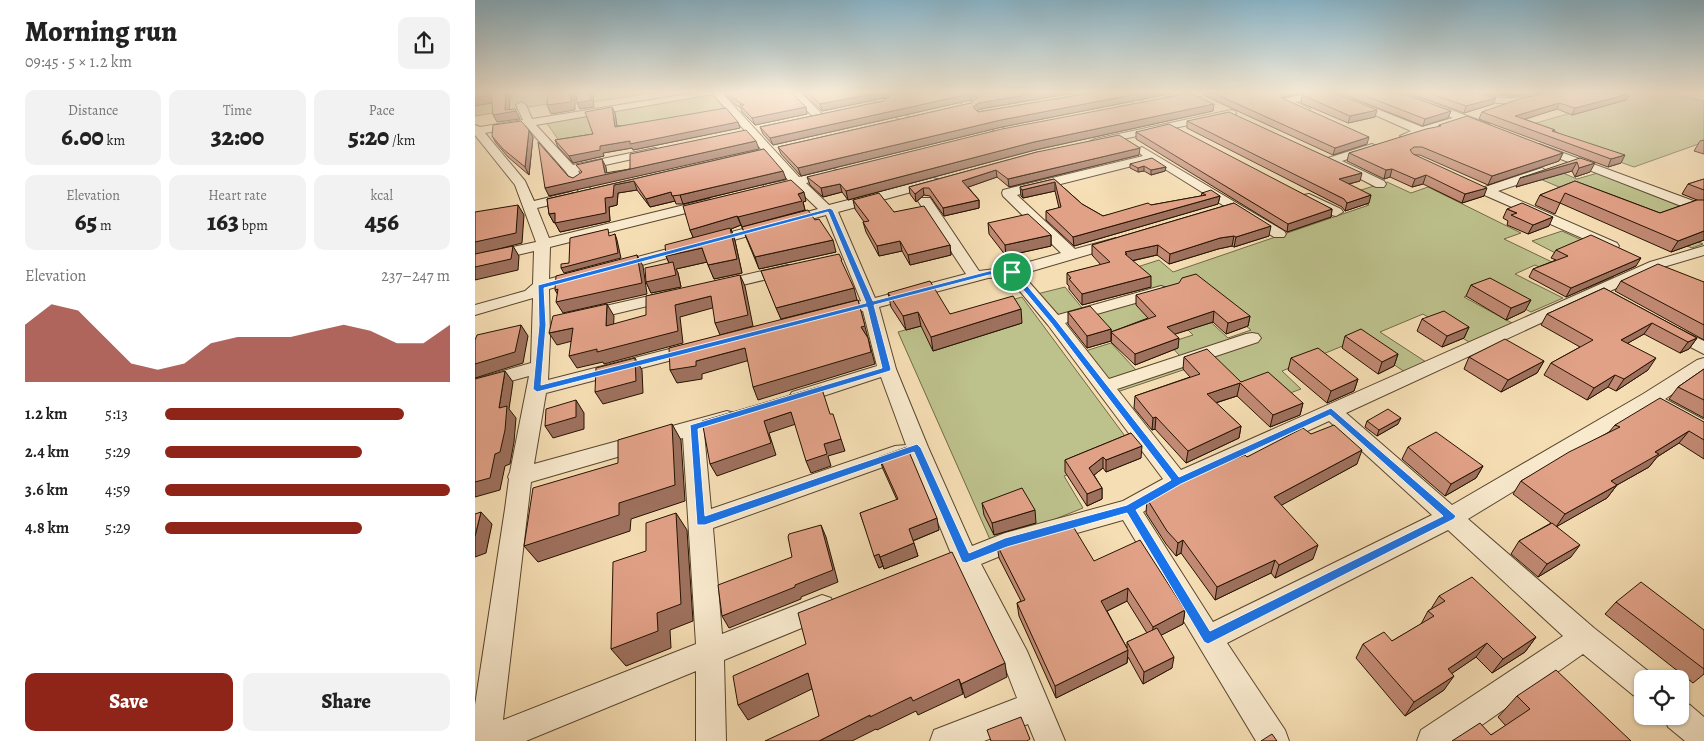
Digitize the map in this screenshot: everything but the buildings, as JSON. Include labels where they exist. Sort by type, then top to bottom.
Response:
[{"type":"street","points":[[505,128],[477,133],[521,184],[531,206],[544,244],[541,250],[541,286],[559,322],[538,378],[519,477],[517,509],[486,741],[845,598]]},
{"type":"street","points":[[531,206],[592,192],[533,128]]},
{"type":"street","points":[[749,128],[797,182],[829,210],[840,258],[870,304],[887,369],[917,448],[964,555],[1017,661],[1050,741]]},
{"type":"street","points":[[985,137],[1009,131],[1004,128]]},
{"type":"street","points":[[1082,144],[1163,128]]},
{"type":"street","points":[[1174,128],[1188,135]]},
{"type":"street","points":[[1413,128],[1421,131]]},
{"type":"street","points":[[1398,138],[1432,128]]},
{"type":"street","points":[[1489,128],[1498,131]]},
{"type":"street","points":[[1120,136],[1279,234]]},
{"type":"street","points":[[1362,136],[1381,144],[1327,159],[1380,184]]},
{"type":"street","points":[[1524,141],[1694,206]]},
{"type":"street","points":[[571,169],[665,149]]},
{"type":"street","points":[[1072,255],[1008,193],[1153,157]]},
{"type":"street","points":[[1576,161],[1483,189],[1671,273]]},
{"type":"street","points":[[758,191],[844,171]]},
{"type":"street","points":[[475,310],[531,294],[541,286],[942,180]]},
{"type":"street","points":[[1301,194],[1336,212]]},
{"type":"street","points":[[475,260],[720,200]]},
{"type":"street","points":[[925,201],[975,276]]},
{"type":"street","points":[[1217,212],[1235,206]]},
{"type":"street","points":[[823,316],[975,276],[1012,272],[1127,239]]},
{"type":"street","points":[[935,562],[1129,509],[1177,482],[1655,265],[1704,250]]},
{"type":"street","points":[[706,289],[802,267]]},
{"type":"street","points":[[1012,272],[1054,322],[1177,482]]},
{"type":"street","points":[[1054,322],[1171,288]]},
{"type":"street","points":[[1599,291],[1616,301]]},
{"type":"street","points":[[559,322],[687,293]]},
{"type":"street","points":[[1660,324],[1704,348]]},
{"type":"street","points":[[1104,387],[1252,338]]},
{"type":"street","points":[[475,385],[538,378],[708,345]]},
{"type":"street","points":[[1208,638],[1451,516],[1650,399],[1704,364]]},
{"type":"street","points":[[778,403],[887,369]]},
{"type":"street","points":[[1650,399],[1704,429]]},
{"type":"street","points":[[1331,411],[1634,678]]},
{"type":"street","points":[[519,477],[740,414]]},
{"type":"street","points":[[693,428],[710,651],[711,741]]},
{"type":"street","points":[[701,522],[917,448]]},
{"type":"street","points":[[1129,509],[1274,741]]},
{"type":"street","points":[[1432,741],[1585,637]]},
{"type":"street","points":[[945,741],[1035,706]]},
{"type":"street","points":[[1689,724],[1704,737]]},
{"type":"green space","points":[[550,128],[635,128],[560,142]]},
{"type":"green space","points":[[1524,128],[1704,128],[1704,142],[1634,167]]},
{"type":"green space","points":[[1556,170],[1577,179],[1601,172],[1696,208],[1653,222],[1703,244],[1692,248],[1642,227],[1630,217],[1533,176]]},
{"type":"green space","points":[[1387,182],[1411,193],[1428,187],[1521,233],[1504,239],[1552,262],[1565,258],[1532,241],[1562,231],[1612,254],[1586,264],[1614,277],[1585,289],[1535,265],[1515,274],[1563,298],[1531,312],[1483,288],[1464,297],[1512,323],[1469,342],[1423,314],[1380,332],[1426,362],[1405,372],[1357,340],[1282,371],[1301,389],[1282,396],[1235,392],[1204,363],[1114,393],[1082,352],[1111,343],[1136,370],[1180,356],[1168,343],[1193,335],[1179,321],[1202,314],[1228,338],[1251,330],[1197,286],[1136,304],[1157,325],[1110,341],[1088,316],[1059,323],[1037,294],[1065,287],[1083,309],[1151,289],[1131,269],[1159,260],[1173,272],[1369,205],[1348,194]]},
{"type":"green space","points":[[1022,297],[1136,451],[1064,476],[1083,508],[992,544],[898,332]]},
{"type":"route","points":[[1012,272],[989,273],[870,304],[830,210],[541,286],[543,325],[537,389],[870,304],[887,369],[693,428],[701,522],[917,448],[966,559],[1005,543],[1129,509],[1177,482],[1331,411],[1451,516],[1208,638],[1129,509],[1177,482],[1054,322],[1012,272]]}]
